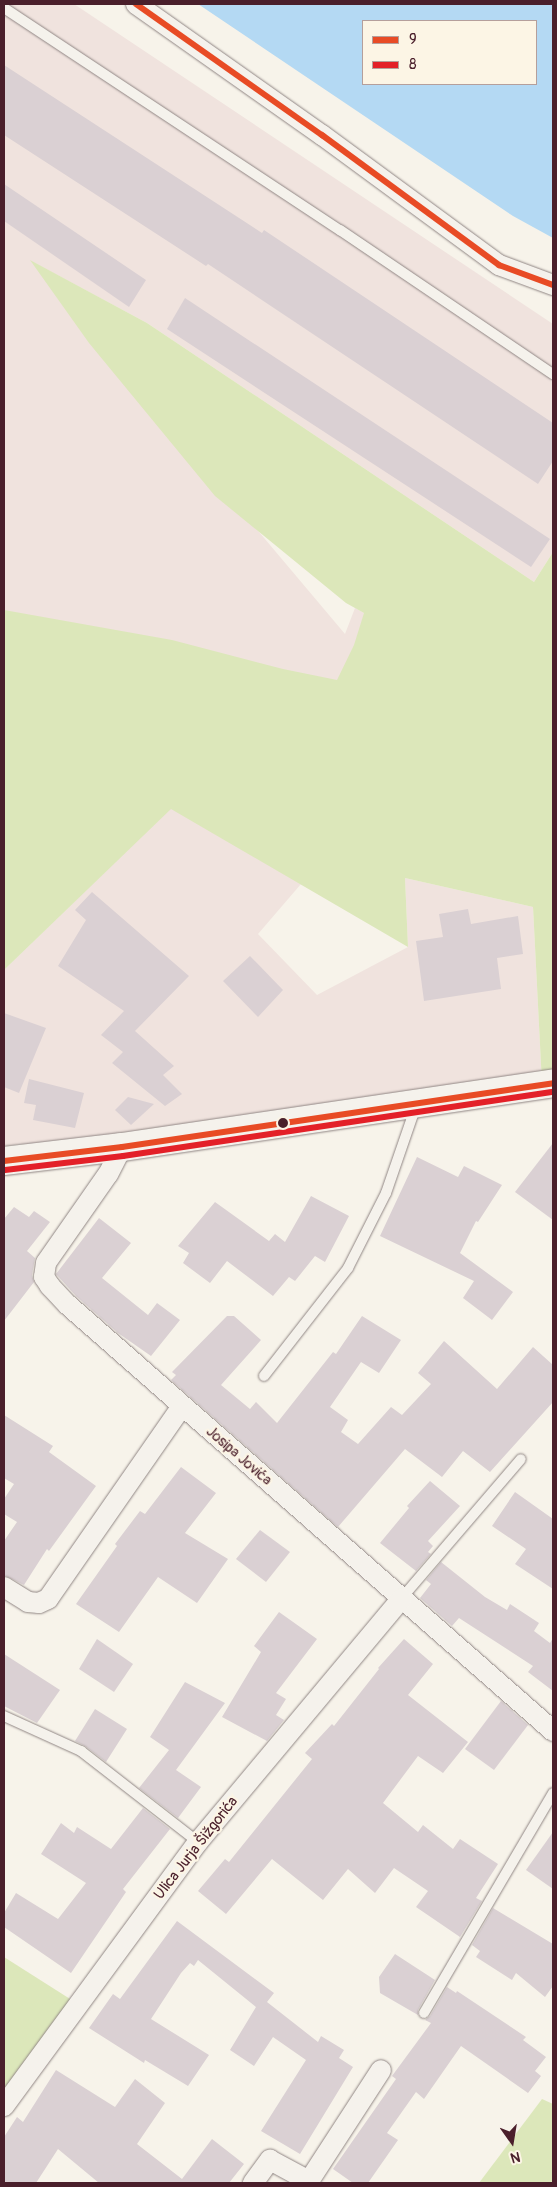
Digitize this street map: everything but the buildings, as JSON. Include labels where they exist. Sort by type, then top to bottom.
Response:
[{"type":"main road","points":[[4,1160],[122,1147],[553,1083]]},
{"type":"street","points":[[136,4],[322,135],[499,265],[553,285]]},
{"type":"street","name":"Josipa Jovića","points":[[122,1147],[108,1174],[46,1263],[44,1277],[68,1305],[553,1731]]},
{"type":"street","points":[[4,1587],[28,1602],[39,1603],[48,1599],[182,1406]]},
{"type":"street","name":"Ulica Jurja Šižgorića","points":[[4,2106],[198,1842],[401,1599]]},
{"type":"street","points":[[253,2183],[270,2160],[309,2181],[382,2070]]},
{"type":"lane","points":[[4,8],[307,208],[553,374]]},
{"type":"lane","points":[[264,1376],[348,1268],[386,1193],[417,1103]]},
{"type":"lane","points":[[401,1599],[521,1459]]},
{"type":"lane","points":[[4,1716],[81,1752],[198,1842]]},
{"type":"lane","points":[[424,2013],[553,1793]]},
{"type":"shaded area","points":[[4,4],[74,4],[553,324],[553,552],[534,582],[147,323],[31,261],[345,634],[355,608],[456,662],[553,693],[4,698]]},
{"type":"shaded area","points":[[171,808],[301,884],[258,934],[317,995],[408,947],[405,878],[533,907],[542,1084],[122,1147],[21,1144],[4,1146],[4,970]]},
{"type":"green space","points":[[30,260],[147,323],[534,582],[553,552],[553,1083],[542,1084],[533,907],[405,878],[408,947],[171,809],[4,970],[4,610],[172,640],[283,669],[337,680],[354,645],[364,613],[346,603],[215,496],[89,343]]},
{"type":"green space","points":[[4,1957],[78,2004],[4,2106]]},
{"type":"green space","points":[[542,2099],[553,2104],[553,2183],[479,2183]]},
{"type":"water","points":[[198,4],[553,4],[553,238],[513,216]]},
{"type":"transit line","name":"9","points":[[136,4],[322,135],[499,265],[553,285]]},
{"type":"transit line","name":"9","points":[[4,1161],[122,1147],[553,1083]]},
{"type":"transit line","name":"8","points":[[5,1170],[123,1156],[553,1092]]}]
